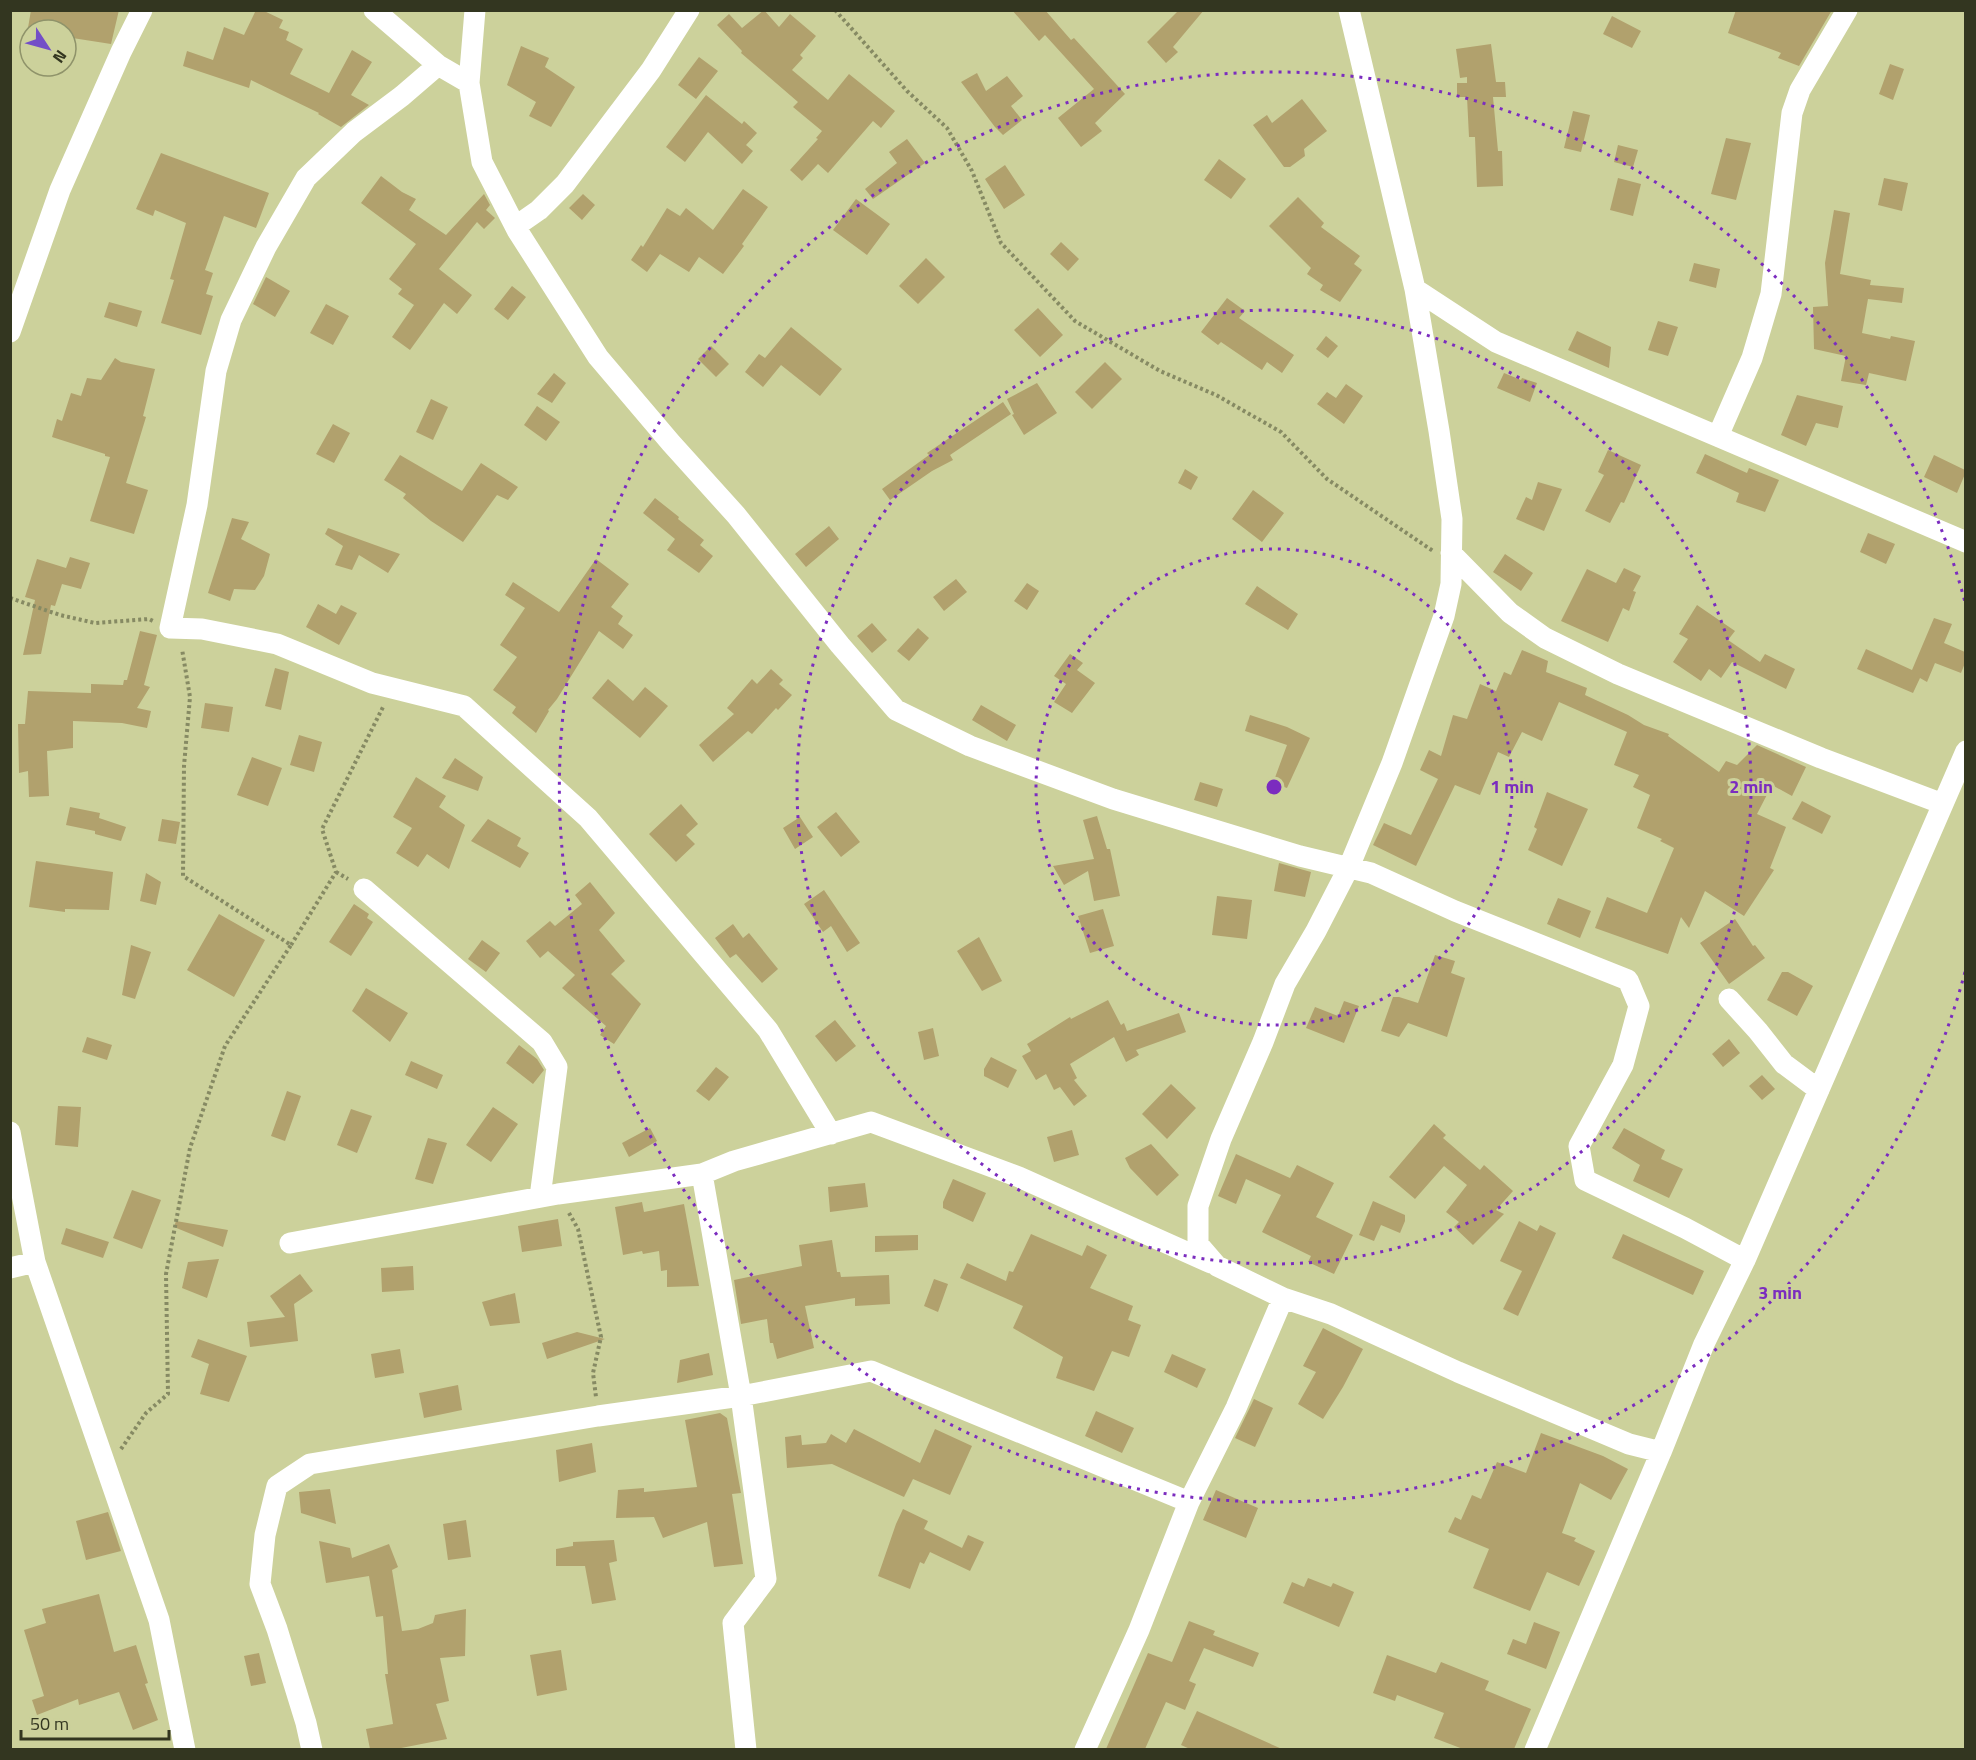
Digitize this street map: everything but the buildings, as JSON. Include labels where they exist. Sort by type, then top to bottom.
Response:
[{"type":"street","points":[[10,333],[60,190],[142,10]]},
{"type":"street","points":[[374,10],[438,65],[469,83]]},
{"type":"street","points":[[475,10],[469,83],[482,162],[516,226],[598,357],[736,515],[840,645],[896,710],[970,746],[1113,799],[1300,856],[1371,873],[1455,911],[1628,980],[1639,1006],[1623,1065],[1579,1146],[1585,1180],[1745,1260]]},
{"type":"street","points":[[516,226],[539,210],[565,184],[651,70],[689,10]]},
{"type":"street","points":[[1217,1266],[1198,1244],[1198,1206],[1221,1138],[1263,1042],[1285,984],[1349,867],[1392,763],[1441,626],[1451,584],[1452,519],[1415,290],[1349,10]]},
{"type":"street","points":[[1718,436],[1752,357],[1771,294],[1792,113],[1800,90],[1847,10]]},
{"type":"street","points":[[438,65],[354,132],[306,178],[266,247],[231,320],[216,371],[197,505],[170,628],[202,629],[277,644],[372,683],[464,706],[588,818],[768,1030],[831,1134]]},
{"type":"street","points":[[1415,290],[1496,342],[1965,542]]},
{"type":"street","points":[[1451,558],[1510,613],[1545,639],[1618,674],[1821,758],[1943,804]]},
{"type":"street","points":[[1535,1749],[1661,1452],[1704,1344],[1745,1260],[1965,751]]},
{"type":"street","points":[[364,889],[542,1041],[557,1067],[549,1195]]},
{"type":"street","points":[[1729,999],[1758,1030],[1784,1064],[1819,1090]]},
{"type":"street","points":[[290,1243],[549,1195],[702,1174],[734,1161],[871,1122],[1019,1177],[1217,1266],[1282,1298],[1331,1314],[1458,1372],[1629,1444],[1661,1452]]},
{"type":"street","points":[[10,1132],[34,1262],[159,1620],[184,1749]]},
{"type":"street","points":[[702,1174],[741,1396],[766,1579],[733,1623],[746,1749]]},
{"type":"street","points":[[10,1268],[34,1262]]},
{"type":"street","points":[[1084,1749],[1139,1630],[1189,1502],[1236,1408],[1282,1298]]},
{"type":"street","points":[[312,1749],[280,1640],[260,1584],[265,1535],[277,1486],[310,1464],[598,1416],[741,1396],[871,1371],[1189,1502]]},
{"type":"path","points":[[835,10],[907,91],[947,128],[972,171],[1001,243],[1075,321],[1160,371],[1216,395],[1281,432],[1327,479],[1451,558]]},
{"type":"path","points":[[10,598],[60,615],[95,623],[149,619],[170,628],[178,646],[184,649],[190,697],[183,766],[183,876],[291,945]]},
{"type":"path","points":[[106,1469],[146,1413],[168,1394],[166,1274],[190,1148],[225,1046],[336,872],[322,829],[393,688]]},
{"type":"path","points":[[549,1195],[578,1229],[601,1337],[593,1373],[598,1416]]}]
